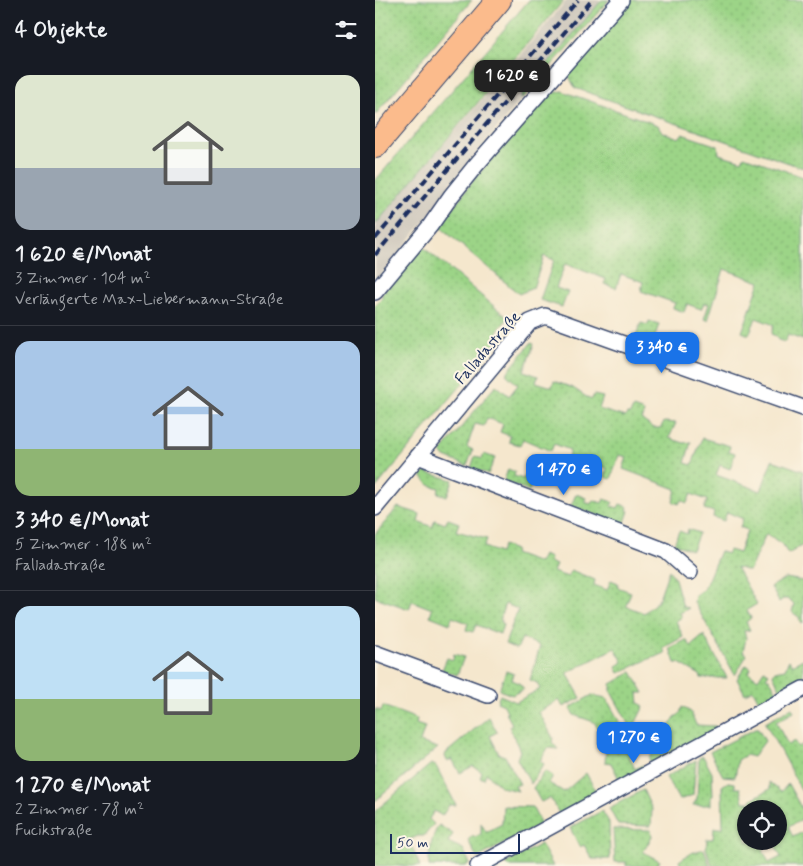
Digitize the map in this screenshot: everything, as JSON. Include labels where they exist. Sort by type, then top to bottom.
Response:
[{"type":"main road","points":[[375,146],[499,0]]},
{"type":"street","points":[[375,292],[430,226],[476,165],[621,0]]},
{"type":"street","name":"Falladastraße","points":[[375,508],[530,322],[545,316],[803,408]]},
{"type":"street","points":[[418,456],[666,551],[690,572]]},
{"type":"street","points":[[375,653],[488,695]]},
{"type":"street","points":[[479,866],[803,689]]},
{"type":"shaded area","points":[[567,0],[602,0],[522,93],[521,100],[451,182],[439,203],[375,282],[375,225]]},
{"type":"green space","points":[[375,0],[472,0],[375,115]]},
{"type":"green space","points":[[529,0],[564,0],[375,225],[375,181]]},
{"type":"green space","points":[[602,0],[609,0],[521,100],[522,94]]},
{"type":"green space","points":[[632,0],[803,0],[803,168],[575,88],[568,74]]},
{"type":"green space","points":[[562,91],[658,125],[662,132],[679,138],[682,134],[718,146],[719,154],[742,161],[744,156],[803,177],[803,340],[788,335],[785,342],[778,340],[776,336],[771,334],[774,325],[756,318],[749,335],[742,332],[760,282],[724,269],[708,320],[704,319],[709,304],[704,303],[701,309],[687,304],[684,312],[673,308],[675,303],[641,291],[643,282],[621,274],[616,288],[604,284],[606,279],[565,264],[556,288],[568,292],[562,307],[540,300],[554,260],[544,256],[533,288],[519,294],[439,226],[472,182],[546,95]]},
{"type":"green space","points":[[423,247],[508,318],[497,331],[502,336],[375,489],[375,305],[382,298],[382,293]]},
{"type":"green space","points":[[649,321],[659,324],[653,342],[636,336],[641,323],[648,325]]},
{"type":"green space","points":[[531,343],[534,344],[524,371],[538,376],[536,382],[552,387],[554,381],[573,388],[591,400],[594,395],[603,397],[599,409],[625,417],[627,414],[630,414],[633,408],[644,412],[642,420],[653,428],[660,428],[664,422],[676,423],[669,438],[684,443],[691,442],[685,463],[692,465],[702,438],[730,446],[729,451],[735,453],[730,469],[720,465],[716,475],[761,491],[772,460],[803,471],[803,545],[788,554],[782,544],[766,534],[749,571],[736,567],[757,604],[747,610],[751,618],[746,622],[750,630],[744,631],[746,638],[743,652],[747,655],[735,675],[694,602],[695,595],[704,589],[720,551],[727,554],[729,550],[739,553],[747,530],[740,527],[743,519],[727,512],[724,521],[713,517],[714,512],[704,509],[707,500],[691,494],[687,503],[681,500],[679,504],[673,502],[676,489],[623,469],[627,457],[619,455],[611,479],[605,477],[607,468],[580,458],[578,461],[568,457],[570,450],[554,444],[551,451],[523,439],[520,445],[509,442],[510,436],[500,432],[503,424],[487,418],[484,426],[475,424],[467,447],[473,450],[467,466],[445,457],[441,452],[496,385],[509,396],[518,385],[506,374]]},
{"type":"green space","points":[[484,454],[495,458],[488,474],[471,468],[475,456],[482,459]]},
{"type":"green space","points":[[508,469],[515,472],[514,476],[523,479],[525,475],[534,478],[529,491],[504,481]]},
{"type":"green space","points":[[425,472],[453,480],[447,496],[438,493],[439,488],[429,485],[421,476]]},
{"type":"green space","points":[[576,494],[586,498],[584,502],[591,504],[593,500],[602,503],[604,499],[613,502],[611,506],[618,508],[620,504],[628,507],[627,510],[629,511],[624,525],[571,506]]},
{"type":"green space","points":[[398,507],[420,514],[418,521],[432,527],[435,520],[445,524],[448,519],[459,523],[456,531],[487,539],[484,547],[500,553],[503,545],[515,550],[514,554],[539,563],[543,555],[550,558],[549,562],[556,565],[553,572],[568,577],[571,570],[595,580],[594,585],[607,590],[611,580],[618,583],[617,587],[631,592],[626,606],[644,613],[658,601],[669,570],[675,579],[683,607],[689,608],[680,613],[682,617],[676,621],[683,637],[663,648],[665,653],[619,673],[616,667],[623,662],[615,648],[567,673],[581,698],[563,707],[559,700],[539,712],[553,738],[552,742],[558,749],[548,748],[540,761],[544,764],[531,784],[517,759],[520,751],[509,726],[512,724],[504,705],[497,702],[500,695],[516,702],[540,689],[537,683],[530,680],[540,646],[522,638],[517,649],[505,644],[518,609],[505,604],[500,618],[503,625],[500,634],[476,625],[473,632],[466,630],[468,623],[452,617],[450,624],[430,616],[432,609],[412,601],[409,609],[375,597],[375,534]]},
{"type":"green space","points":[[688,529],[699,533],[692,550],[674,544],[679,531],[687,534]]},
{"type":"green space","points":[[786,578],[803,581],[803,623],[792,612],[794,604],[789,599],[783,599],[779,602],[771,587]]},
{"type":"green space","points":[[704,635],[727,678],[701,678],[700,675],[679,663],[675,663],[670,648],[686,640],[691,646]]},
{"type":"green space","points":[[454,654],[464,657],[457,675],[442,670],[447,658],[453,660]]},
{"type":"green space","points":[[803,659],[803,682],[782,693],[773,675],[775,671],[785,669],[789,660],[792,665]]},
{"type":"green space","points":[[746,665],[751,668],[749,673],[758,679],[764,670],[769,673],[766,677],[771,681],[779,695],[763,704],[760,703],[753,690],[745,694],[737,679]]},
{"type":"green space","points":[[506,671],[514,674],[512,680],[519,683],[524,689],[512,695],[499,690]]},
{"type":"green space","points":[[632,672],[644,693],[638,693],[639,703],[644,706],[632,730],[611,692],[611,684]]},
{"type":"green space","points":[[592,695],[606,698],[626,733],[622,733],[617,724],[611,728],[615,734],[601,734],[594,722],[574,715],[570,708]]},
{"type":"green space","points":[[383,706],[417,719],[416,724],[425,727],[420,742],[438,748],[375,801],[375,709],[381,711]]},
{"type":"green space","points":[[682,707],[691,712],[696,725],[715,726],[717,729],[652,764],[649,759],[675,717],[680,714]]},
{"type":"green space","points":[[792,708],[794,712],[776,722],[788,745],[794,741],[798,747],[803,744],[803,793],[765,723]]},
{"type":"green space","points":[[489,717],[497,732],[490,736],[499,754],[505,756],[520,784],[515,786],[518,791],[501,787],[486,773],[484,779],[480,777],[482,772],[473,766],[460,773],[452,759],[447,761],[445,756],[446,753]]},
{"type":"green space","points":[[758,729],[765,741],[753,757],[746,755],[738,760],[735,777],[723,776],[710,752]]},
{"type":"green space","points":[[606,750],[636,752],[629,756],[635,769],[643,765],[645,769],[621,783],[611,763],[605,762]]},
{"type":"green space","points":[[703,756],[712,773],[713,796],[711,796],[711,805],[693,805],[697,799],[699,758]]},
{"type":"green space","points":[[696,760],[693,795],[679,800],[666,777]]},
{"type":"green space","points":[[431,764],[436,766],[456,805],[449,805],[442,816],[434,811],[429,819],[434,824],[424,836],[418,836],[409,840],[420,866],[375,866],[375,811]]},
{"type":"green space","points":[[545,771],[553,776],[549,783],[564,792],[586,773],[598,795],[560,815],[550,798],[541,802],[533,788]]},
{"type":"green space","points":[[728,782],[735,783],[735,788],[740,788],[743,800],[737,800],[737,850],[763,850],[769,863],[781,857],[777,850],[787,850],[787,800],[752,800],[770,789],[769,782],[781,792],[788,784],[803,811],[801,820],[788,827],[793,837],[803,832],[803,866],[712,866],[706,848],[707,839],[713,839],[714,828],[723,828],[722,786]]},
{"type":"green space","points":[[643,790],[652,809],[651,826],[618,825],[609,808]]},
{"type":"green space","points":[[503,806],[532,807],[541,824],[477,858],[468,840],[473,835],[475,837],[481,834],[481,823],[486,832],[502,824]]},
{"type":"green space","points":[[602,811],[609,822],[610,859],[592,859],[584,845],[580,847],[570,828]]},
{"type":"green space","points":[[439,825],[453,834],[448,842],[463,849],[470,864],[464,866],[429,866],[431,845]]},
{"type":"green space","points":[[613,829],[651,830],[652,837],[643,852],[660,861],[657,866],[626,866],[626,862],[615,862]]},
{"type":"green space","points":[[541,844],[553,866],[508,866],[506,863]]},
{"type":"green space","points":[[704,849],[710,866],[681,866],[679,861],[691,853]]},
{"type":"railway","points":[[375,239],[578,0]]},
{"type":"railway","points":[[375,255],[592,0]]}]
